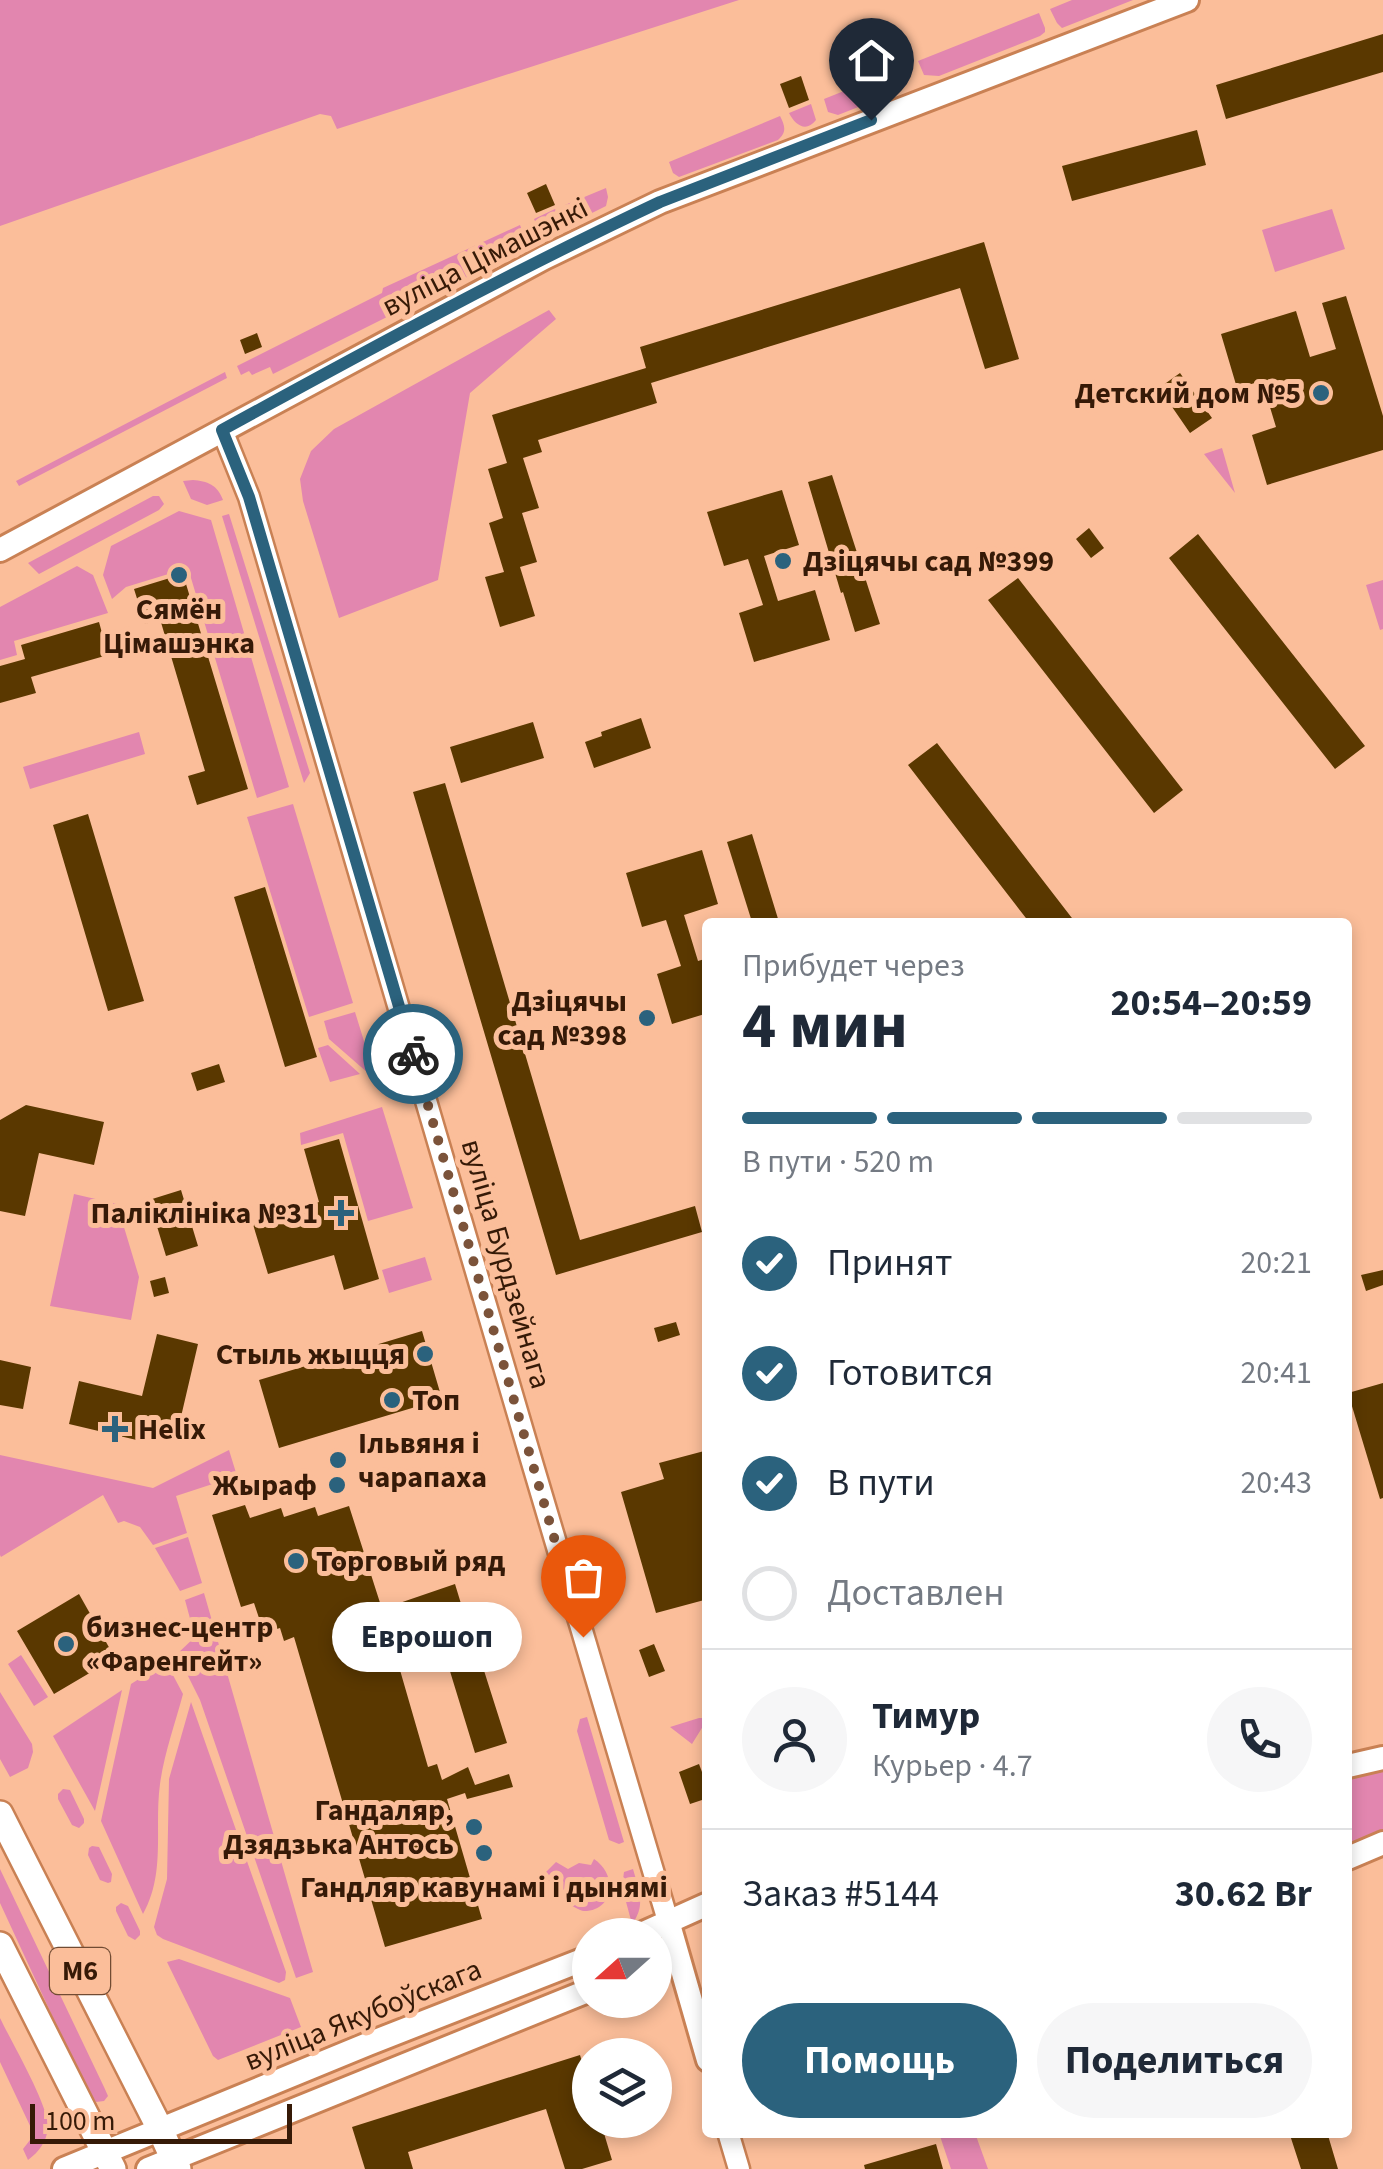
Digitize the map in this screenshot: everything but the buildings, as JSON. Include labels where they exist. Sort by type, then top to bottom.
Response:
[{"type":"main road","name":"вуліца Цімашэнкі","points":[[0,550],[544,258],[660,202],[1188,0]]},
{"type":"main road","points":[[1352,1765],[1383,1758]]},
{"type":"main road","name":"М6","points":[[0,1814],[175,2164]]},
{"type":"main road","points":[[1352,1856],[1383,1843]]},
{"type":"main road","points":[[672,1919],[702,1907]]},
{"type":"main road","name":"вуліца Бурдзейнага","points":[[672,1936],[702,2040]]},
{"type":"main road","name":"М6","points":[[2,1953],[109,2160]]},
{"type":"main road","points":[[672,1960],[678,1958]]},
{"type":"main road","name":"вуліца Якубоўскага","points":[[64,2169],[109,2160],[160,2129],[572,1965]]},
{"type":"main road","name":"вуліца Якубоўскага","points":[[148,2169],[175,2164],[572,1998]]},
{"type":"street","name":"вуліца Бурдзейнага","points":[[222,430],[249,497],[667,1918]]},
{"type":"street","points":[[730,2138],[739,2169]]},
{"type":"shaded area","points":[[0,0],[739,0],[337,129],[331,116],[320,114],[0,226]]},
{"type":"shaded area","points":[[1072,0],[1133,0],[1062,28],[1050,9]]},
{"type":"shaded area","points":[[1039,13],[1045,28],[1040,36],[939,76],[924,75],[918,61]]},
{"type":"shaded area","points":[[859,85],[865,99],[861,106],[838,115],[828,112],[824,99]]},
{"type":"shaded area","points":[[811,104],[816,120],[801,126],[789,113]]},
{"type":"shaded area","points":[[780,116],[784,129],[778,140],[679,177],[673,173],[669,162]]},
{"type":"shaded area","points":[[606,188],[606,206],[580,219],[570,215],[565,205]]},
{"type":"shaded area","points":[[555,209],[559,225],[547,233],[539,230],[534,219]]},
{"type":"shaded area","points":[[1332,209],[1345,249],[1275,272],[1262,230]]},
{"type":"shaded area","points":[[520,225],[525,238],[521,250],[273,374],[270,367],[241,375],[237,366],[382,293],[383,288]]},
{"type":"shaded area","points":[[549,310],[556,319],[470,393],[438,580],[339,618],[303,501],[300,479],[311,451],[334,429]]},
{"type":"shaded area","points":[[225,372],[227,378],[19,486],[16,481]]},
{"type":"shaded area","points":[[1222,448],[1235,493],[1204,454]]},
{"type":"shaded area","points":[[183,481],[211,485],[223,500],[207,505],[191,499]]},
{"type":"shaded area","points":[[159,496],[164,504],[159,510],[39,574],[28,563]]},
{"type":"shaded area","points":[[179,511],[211,520],[289,787],[257,798],[188,568],[126,587],[112,599],[103,575],[111,546]]},
{"type":"shaded area","points":[[229,514],[310,773],[304,783],[222,516]]},
{"type":"shaded area","points":[[77,566],[93,575],[108,613],[14,641],[17,655],[0,660],[0,607]]},
{"type":"shaded area","points":[[1383,580],[1383,629],[1380,630],[1366,585]]},
{"type":"shaded area","points":[[139,732],[145,754],[30,789],[23,767]]},
{"type":"shaded area","points":[[293,804],[353,1003],[309,1017],[247,817]]},
{"type":"shaded area","points":[[355,1012],[376,1080],[329,1039],[324,1021]]},
{"type":"shaded area","points":[[328,1045],[360,1074],[330,1082],[318,1048]]},
{"type":"shaded area","points":[[382,1107],[413,1208],[368,1221],[343,1133],[301,1145],[300,1133]]},
{"type":"shaded area","points":[[74,1194],[117,1204],[139,1277],[131,1320],[50,1306]]},
{"type":"shaded area","points":[[425,1257],[432,1280],[389,1293],[382,1270]]},
{"type":"shaded area","points":[[229,1450],[237,1476],[176,1496],[187,1533],[153,1545],[140,1527],[124,1521],[118,1523],[103,1495],[0,1555],[0,1455],[153,1488]]},
{"type":"shaded area","points":[[188,1537],[202,1583],[180,1591],[155,1548]]},
{"type":"shaded area","points":[[204,1593],[313,1972],[296,1978],[200,1700],[177,1654],[195,1637],[185,1600]]},
{"type":"shaded area","points":[[21,1655],[48,1697],[34,1706],[8,1664]]},
{"type":"shaded area","points":[[166,1662],[183,1694],[162,1773],[155,1883],[143,1914],[101,1821],[131,1684]]},
{"type":"shaded area","points":[[122,1690],[95,1811],[53,1736]]},
{"type":"shaded area","points":[[0,1692],[33,1752],[28,1768],[10,1777],[0,1759]]},
{"type":"shaded area","points":[[191,1702],[286,1972],[285,1980],[279,1983],[163,1939],[154,1927],[167,1879],[169,1779]]},
{"type":"shaded area","points":[[587,1717],[624,1842],[619,1844],[609,1840],[577,1731],[580,1719]]},
{"type":"shaded area","points":[[702,1718],[702,1728],[692,1744],[670,1727]]},
{"type":"shaded area","points":[[1383,1765],[1383,1831],[1352,1844],[1352,1772]]},
{"type":"shaded area","points":[[63,1789],[70,1790],[84,1819],[79,1828],[72,1825],[58,1799]]},
{"type":"shaded area","points":[[92,1846],[99,1847],[112,1874],[111,1882],[100,1880],[88,1855]]},
{"type":"shaded area","points":[[594,1859],[607,1874],[609,1891],[594,1909],[580,1910],[536,1882],[556,1862],[568,1869],[579,1863],[591,1865]]},
{"type":"shaded area","points":[[0,1869],[104,2087],[108,2096],[104,2101],[96,2102],[85,2087],[0,1903]]},
{"type":"shaded area","points":[[633,1869],[639,1891],[635,1918],[630,1918],[622,1887],[624,1872]]},
{"type":"shaded area","points":[[121,1903],[128,1906],[140,1931],[135,1940],[128,1936],[116,1911]]},
{"type":"shaded area","points":[[179,1959],[290,1998],[301,2027],[218,2060],[167,1962]]},
{"type":"shaded area","points":[[0,2018],[47,2117],[44,2141],[28,2160],[23,2149],[32,2130],[0,2062]]},
{"type":"shaded area","points":[[941,2138],[977,2138],[988,2169],[951,2169]]},
{"type":"way so far","points":[[413,1054],[583,1637]]},
{"type":"place","name":"Детский дом №5","points":[[1321,393]]},
{"type":"place","name":"Дзіцячы сад №399","points":[[783,561]]},
{"type":"place","name":"Сямён Цімашэнка","points":[[179,575]]},
{"type":"place","name":"Дзіцячы сад №398","points":[[647,1018]]},
{"type":"place","name":"Паліклініка №31","points":[[341,1213]]},
{"type":"place","name":"Стыль жыцця","points":[[425,1354]]},
{"type":"place","name":"Топ","points":[[392,1400]]},
{"type":"place","name":"Helix","points":[[115,1429]]},
{"type":"place","name":"Ільвяня і чарапаха","points":[[338,1460]]},
{"type":"place","name":"Жыраф","points":[[337,1485]]},
{"type":"place","name":"Торговый ряд","points":[[296,1561]]},
{"type":"place","name":"Еврошоп","points":[[583,1637]]},
{"type":"place","name":"бизнес-центр «Фаренгейт»","points":[[66,1644]]},
{"type":"place","name":"Гандаляр, Дзядзька Антось","points":[[474,1827]]},
{"type":"place","name":"Гандляр кавунамі і дынямі","points":[[484,1853]]},
{"type":"route","points":[[413,1054],[249,497],[222,430],[630,216],[871,120]]}]
